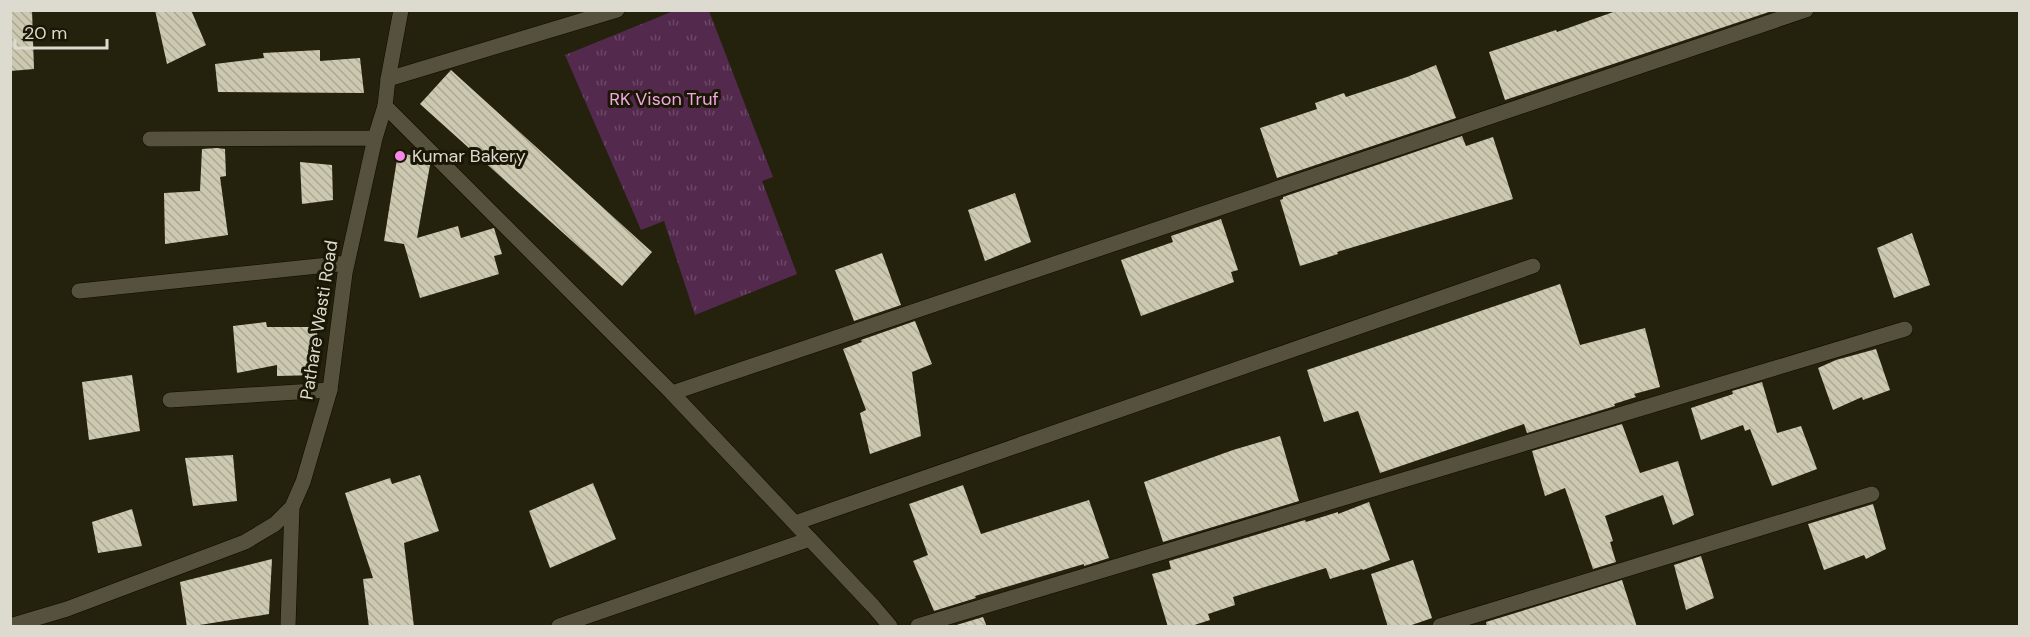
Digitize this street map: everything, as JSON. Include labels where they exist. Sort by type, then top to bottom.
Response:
[{"type":"street","name":"Pathare Wasti Road","points":[[10,626],[67,609],[245,542],[275,524],[292,507],[303,482],[330,390],[347,263],[375,138],[385,106],[401,10]]},
{"type":"street","points":[[388,79],[617,10]]},
{"type":"street","points":[[672,393],[1806,10]]},
{"type":"street","points":[[385,106],[672,393],[890,627]]},
{"type":"street","points":[[150,139],[375,138]]},
{"type":"street","points":[[79,291],[347,263]]},
{"type":"street","points":[[795,523],[1533,266]]},
{"type":"street","points":[[918,627],[1905,329]]},
{"type":"street","points":[[170,400],[330,390]]},
{"type":"street","points":[[1440,627],[1872,494]]},
{"type":"street","points":[[288,627],[292,507]]},
{"type":"street","points":[[559,627],[810,539]]},
{"type":"green space","name":"RK Vison Truf","points":[[676,10],[709,11],[773,177],[762,181],[797,274],[695,315],[664,221],[641,230],[565,55]]},
{"type":"building","points":[[10,10],[32,10],[34,69],[10,71]]},
{"type":"building","points":[[155,10],[191,10],[206,45],[167,64]]},
{"type":"building","points":[[1619,10],[1768,10],[1769,12],[1505,100],[1489,52],[1556,30],[1557,32]]},
{"type":"building","points":[[320,50],[320,61],[360,58],[364,93],[218,92],[215,64],[264,58],[263,53]]},
{"type":"building","points":[[1436,65],[1456,118],[1277,178],[1260,128],[1317,109],[1315,103],[1344,93],[1346,97]]},
{"type":"building","points":[[451,70],[652,252],[622,286],[420,104]]},
{"type":"building","points":[[1462,136],[1466,146],[1493,137],[1513,199],[1337,252],[1338,254],[1300,266],[1280,200],[1283,197]]},
{"type":"building","points":[[202,149],[225,149],[226,176],[220,177],[228,235],[165,244],[164,193],[200,191]]},
{"type":"building","points":[[398,153],[422,157],[430,165],[417,238],[458,226],[461,238],[494,228],[502,254],[494,256],[499,274],[420,298],[404,244],[384,241]]},
{"type":"building","points":[[300,162],[332,165],[333,200],[302,204]]},
{"type":"building","points":[[1015,193],[1031,242],[985,261],[968,210]]},
{"type":"building","points":[[1221,219],[1238,270],[1231,272],[1234,282],[1141,316],[1121,260],[1173,242],[1171,236]]},
{"type":"building","points":[[1912,233],[1930,285],[1894,298],[1877,248]]},
{"type":"building","points":[[882,253],[901,305],[854,321],[835,270]]},
{"type":"building","points":[[1560,284],[1580,345],[1645,328],[1660,387],[1634,394],[1636,397],[1614,404],[1615,406],[1527,433],[1524,424],[1380,473],[1358,411],[1324,422],[1307,370]]},
{"type":"building","points":[[915,321],[932,364],[912,372],[921,436],[870,454],[860,413],[866,410],[843,349],[862,342],[861,340]]},
{"type":"building","points":[[266,322],[267,327],[317,327],[318,375],[277,376],[277,365],[237,373],[233,326]]},
{"type":"building","points":[[1876,349],[1890,390],[1863,400],[1862,397],[1833,410],[1818,368],[1836,360]]},
{"type":"building","points":[[132,375],[140,431],[89,440],[82,382]]},
{"type":"building","points":[[1762,382],[1777,433],[1801,426],[1817,469],[1772,486],[1750,429],[1745,431],[1743,425],[1701,440],[1691,408],[1733,394],[1732,391]]},
{"type":"building","points":[[1622,424],[1640,473],[1678,461],[1694,515],[1673,525],[1663,495],[1605,516],[1613,541],[1610,542],[1616,562],[1593,569],[1565,488],[1545,496],[1532,451]]},
{"type":"building","points":[[1280,436],[1299,501],[1163,542],[1144,482]]},
{"type":"building","points":[[233,455],[237,501],[193,506],[185,458]]},
{"type":"building","points":[[420,475],[439,531],[404,543],[414,627],[369,627],[363,579],[373,578],[345,493],[390,478],[392,484]]},
{"type":"building","points":[[593,483],[616,539],[550,568],[529,511]]},
{"type":"building","points":[[963,485],[981,534],[1089,500],[1109,558],[975,596],[976,598],[934,611],[913,561],[928,555],[909,504]]},
{"type":"building","points":[[1369,502],[1390,560],[1330,579],[1326,568],[1233,597],[1235,605],[1208,614],[1210,620],[1188,627],[1168,627],[1152,574],[1171,569],[1169,561],[1305,520],[1306,522],[1338,512],[1338,514]]},
{"type":"building","points":[[1873,504],[1886,549],[1866,559],[1864,555],[1824,570],[1808,524]]},
{"type":"building","points":[[132,509],[142,546],[98,553],[92,522]]},
{"type":"building","points":[[1701,556],[1714,598],[1686,610],[1674,565]]},
{"type":"building","points":[[272,559],[269,614],[187,627],[180,582]]},
{"type":"building","points":[[1413,560],[1432,618],[1406,627],[1388,627],[1371,574]]},
{"type":"building","points":[[1622,580],[1637,627],[1487,627],[1486,622]]},
{"type":"building","points":[[983,617],[987,627],[950,627]]},
{"type":"place","name":"Kumar Bakery","points":[[400,156]]}]
